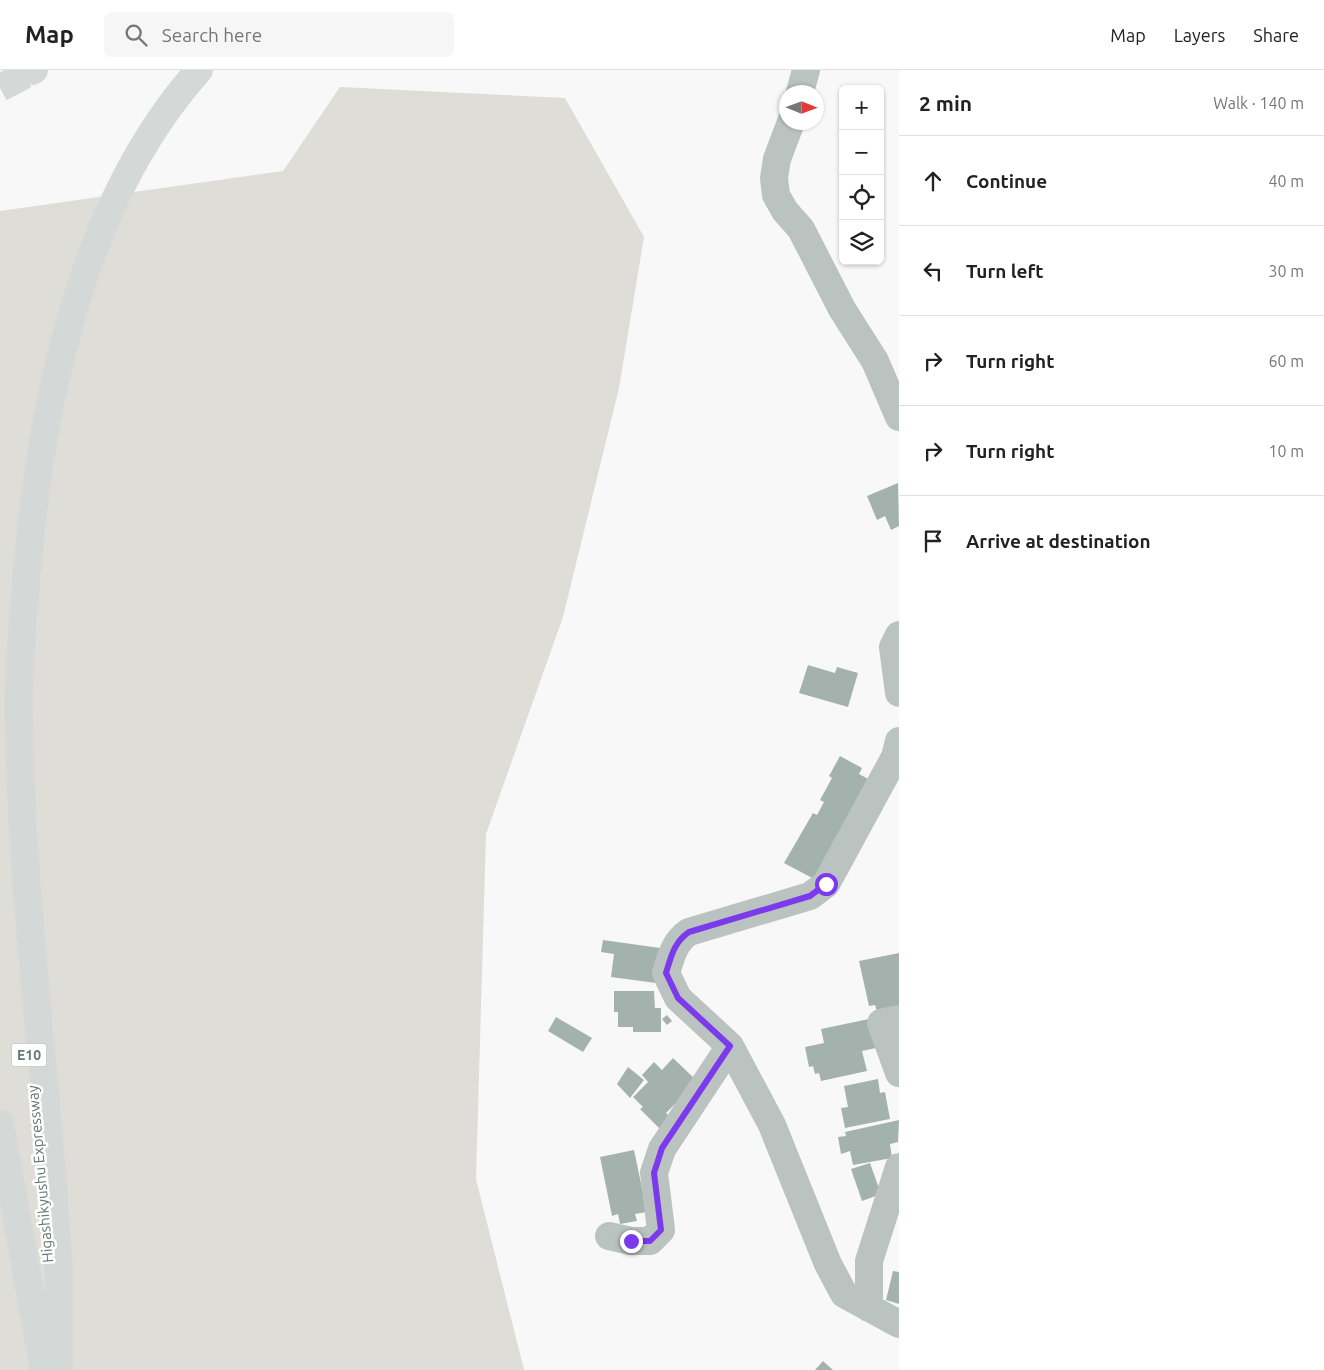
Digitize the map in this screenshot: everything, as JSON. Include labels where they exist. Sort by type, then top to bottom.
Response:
[{"type":"highway","points":[[58,1370],[58,1258],[23,842],[19,717],[21,636],[36,472],[51,394],[67,329],[90,255],[126,173],[173,99],[199,70]]},
{"type":"highway","name":"Higashikyushu Expressway","points":[[0,740],[58,1370]]},
{"type":"highway","points":[[0,1124],[44,1370]]},
{"type":"street","points":[[802,85],[806,70]]},
{"type":"street","points":[[788,130],[778,159],[774,178],[776,195],[785,211],[801,229],[842,309],[875,361],[899,416]]},
{"type":"street","points":[[899,635],[893,647],[899,693]]},
{"type":"street","points":[[899,741],[896,757],[826,884],[810,896],[689,932],[675,946],[666,973],[678,998],[730,1046],[772,1125],[832,1272],[844,1294],[899,1324]]},
{"type":"street","points":[[899,1019],[881,1022],[899,1073]]},
{"type":"street","points":[[609,1236],[631,1241],[650,1241],[661,1230],[654,1173],[662,1148],[730,1046]]},
{"type":"street","points":[[869,1308],[869,1261],[899,1167]]},
{"type":"shaded area","points":[[340,87],[565,98],[644,237],[619,388],[563,617],[486,834],[476,1179],[524,1370],[0,1370],[0,211],[283,171]]},
{"type":"building","points":[[898,483],[899,526],[891,530],[885,516],[877,520],[867,496]]},
{"type":"building","points":[[808,665],[835,673],[837,667],[858,673],[848,707],[799,693]]},
{"type":"building","points":[[840,756],[862,768],[859,774],[874,782],[816,880],[784,863],[813,813],[817,815],[824,802],[820,800],[832,778],[829,776]]},
{"type":"building","points":[[603,940],[660,948],[656,983],[611,977],[614,954],[601,952]]},
{"type":"building","points":[[899,953],[899,1007],[877,1011],[875,1005],[869,1006],[859,961]]},
{"type":"building","points":[[614,991],[654,991],[655,1008],[661,1008],[661,1032],[633,1032],[633,1027],[618,1027],[618,1012],[614,1012]]},
{"type":"building","points":[[667,1015],[672,1021],[667,1025],[662,1019]]},
{"type":"building","points":[[556,1017],[592,1038],[583,1052],[548,1031]]},
{"type":"building","points":[[869,1019],[876,1048],[862,1051],[867,1071],[821,1081],[819,1073],[815,1074],[813,1066],[809,1067],[805,1047],[824,1043],[821,1029]]},
{"type":"building","points":[[673,1058],[696,1080],[678,1107],[675,1104],[666,1113],[671,1118],[660,1129],[640,1109],[643,1107],[633,1097],[648,1082],[642,1075],[654,1062],[662,1070]]},
{"type":"building","points":[[628,1067],[644,1080],[630,1098],[617,1084]]},
{"type":"building","points":[[878,1079],[880,1093],[885,1092],[890,1119],[845,1128],[841,1108],[848,1107],[844,1086]]},
{"type":"building","points":[[899,1120],[898,1142],[890,1144],[892,1158],[853,1165],[850,1151],[841,1154],[838,1137],[846,1136],[845,1132]]},
{"type":"building","points":[[634,1150],[647,1212],[635,1214],[637,1221],[620,1224],[618,1214],[612,1216],[600,1157]]},
{"type":"building","points":[[870,1163],[881,1194],[862,1201],[851,1169]]},
{"type":"building","points":[[893,1271],[899,1272],[899,1304],[886,1300]]},
{"type":"building","points":[[823,1361],[833,1370],[815,1370]]},
{"type":"tunnel","points":[[0,88],[32,71]]},
{"type":"route","points":[[631,1241],[650,1241],[661,1230],[654,1173],[662,1148],[730,1046],[678,998],[666,973],[675,946],[689,932],[698,931],[810,896],[826,884]]}]
